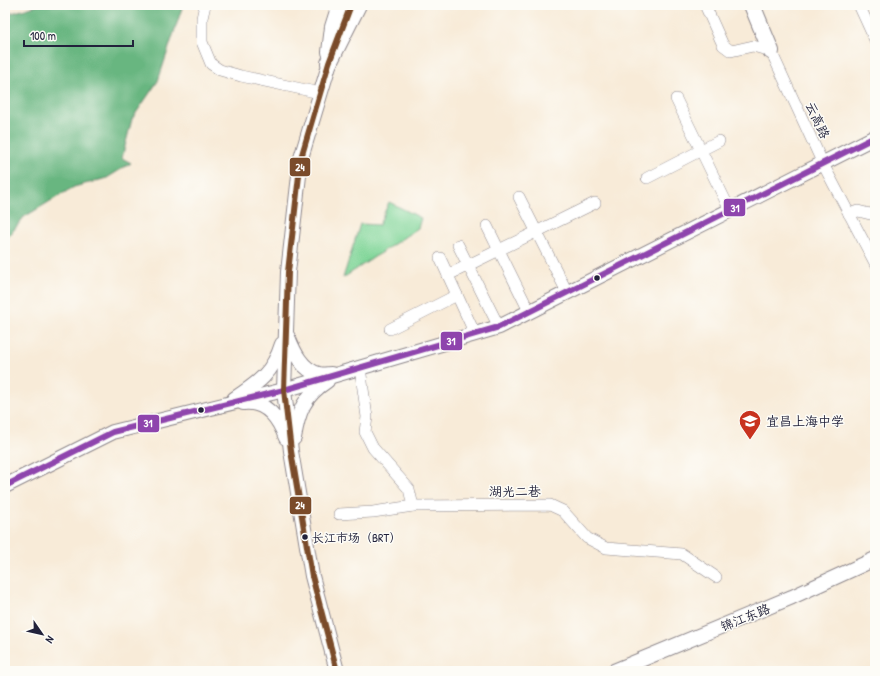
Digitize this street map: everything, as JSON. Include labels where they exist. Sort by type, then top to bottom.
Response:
[{"type":"highway","points":[[329,63],[333,27],[340,5]]},
{"type":"highway","points":[[329,63],[358,5]]},
{"type":"highway","points":[[752,5],[771,51]]},
{"type":"main road","points":[[337,671],[312,576],[284,390],[288,272],[302,158],[329,63],[351,5]]},
{"type":"main road","points":[[5,486],[113,432],[284,390],[498,327],[875,137]]},
{"type":"main road","points":[[286,330],[294,351],[304,366],[318,374],[338,374]]},
{"type":"main road","points":[[225,405],[252,387],[268,373],[278,356],[286,330]]},
{"type":"main road","points":[[292,451],[296,422],[303,404],[316,389],[338,374]]},
{"type":"main road","points":[[225,405],[249,402],[267,409],[281,424],[292,451]]},
{"type":"main road","name":"锦江东路","points":[[614,671],[792,597],[875,559]]},
{"type":"street","points":[[204,5],[202,18],[202,42],[211,64],[220,70],[241,76],[320,92]]},
{"type":"street","points":[[705,5],[723,45],[732,51],[753,46],[771,51]]},
{"type":"street","name":"云高路","points":[[755,5],[768,34],[771,51],[823,164],[875,264]]},
{"type":"street","points":[[859,5],[875,40]]},
{"type":"street","points":[[676,99],[730,210]]},
{"type":"street","points":[[647,178],[719,141]]},
{"type":"street","points":[[519,197],[567,292]]},
{"type":"street","points":[[448,275],[595,203]]},
{"type":"street","points":[[849,214],[858,211],[870,214],[875,212]]},
{"type":"street","points":[[487,226],[529,311]]},
{"type":"street","points":[[458,245],[498,327]]},
{"type":"street","points":[[440,258],[476,334]]},
{"type":"street","points":[[390,329],[457,295]]},
{"type":"street","points":[[360,368],[367,417],[365,432],[374,448],[409,489],[413,506]]},
{"type":"street","name":"湖光二巷","points":[[339,514],[373,512],[413,506],[550,505],[562,511],[587,538],[606,548],[682,554],[716,577]]},
{"type":"green space","points":[[39,5],[183,5],[158,81],[132,119],[122,158],[131,163],[107,178],[74,187],[24,217],[5,241],[5,15]]},
{"type":"green space","points":[[389,202],[421,218],[418,228],[343,278],[360,224],[379,225]]},
{"type":"transit line","name":"24","points":[[337,671],[312,576],[291,451],[284,390],[288,272],[301,158],[329,63],[351,5]]},
{"type":"transit line","name":"31","points":[[5,486],[113,432],[284,390],[499,327],[875,137]]},
{"type":"place","name":"宜昌上海中学","points":[[750,440]]},
{"type":"place","name":"长江市场（BRT）","points":[[305,537]]}]
